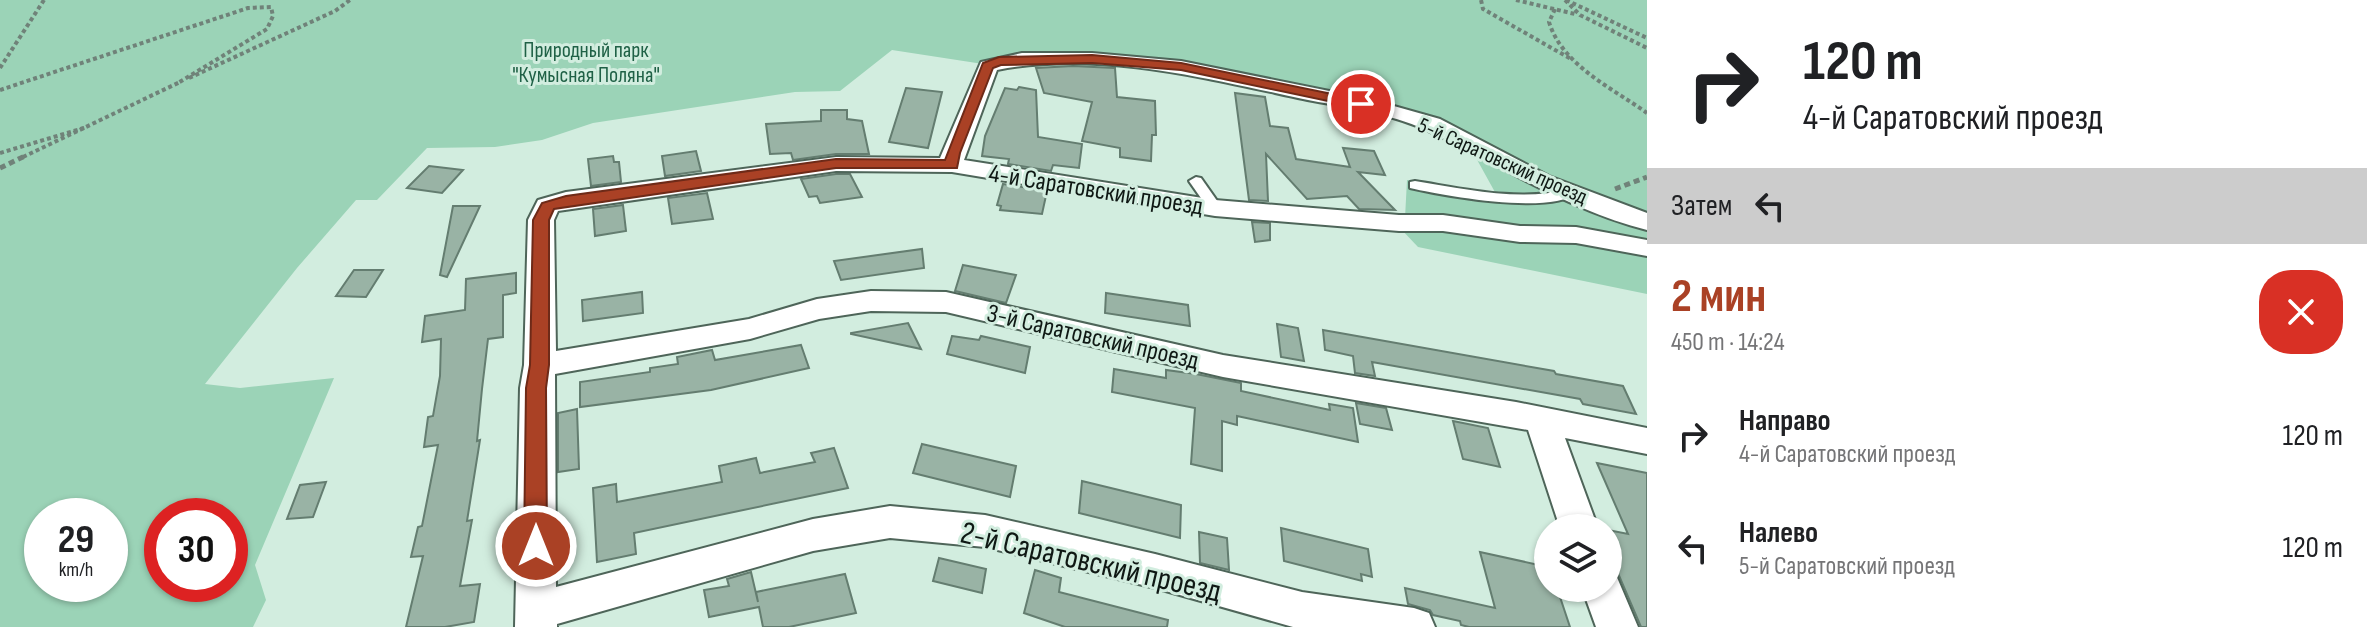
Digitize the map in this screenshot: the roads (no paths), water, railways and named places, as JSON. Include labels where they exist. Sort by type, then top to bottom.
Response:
[{"type":"street","name":"5-й Саратовский проезд","points":[[952,165],[952,153],[988,66],[1022,59],[1092,59],[1181,67],[1361,104],[1418,120],[1456,135],[1513,169],[1647,222]]},
{"type":"street","name":"4-й Саратовский проезд","points":[[540,365],[541,220],[547,206],[566,200],[836,164],[952,165],[1215,208],[1399,223],[1443,223],[1520,234],[1576,235],[1647,248]]},
{"type":"street","name":"3-й Саратовский проезд","points":[[540,365],[750,329],[817,309],[871,301],[946,302],[1223,366],[1374,390],[1647,441]]},
{"type":"street","points":[[536,618],[536,388],[540,365]]},
{"type":"street","points":[[1542,422],[1574,514]]},
{"type":"street","name":"2-й Саратовский проезд","points":[[536,618],[584,600],[813,535],[890,522],[985,531],[1155,571],[1302,611],[1414,627]]},
{"type":"street","points":[[1607,602],[1617,627]]},
{"type":"lane","points":[[1196,181],[1215,208]]},
{"type":"lane","points":[[1415,185],[1507,198],[1561,198],[1570,193]]},
{"type":"park label","name":"Природный парк \"Кумысная Поляна\"","points":[[586,62]]}]
